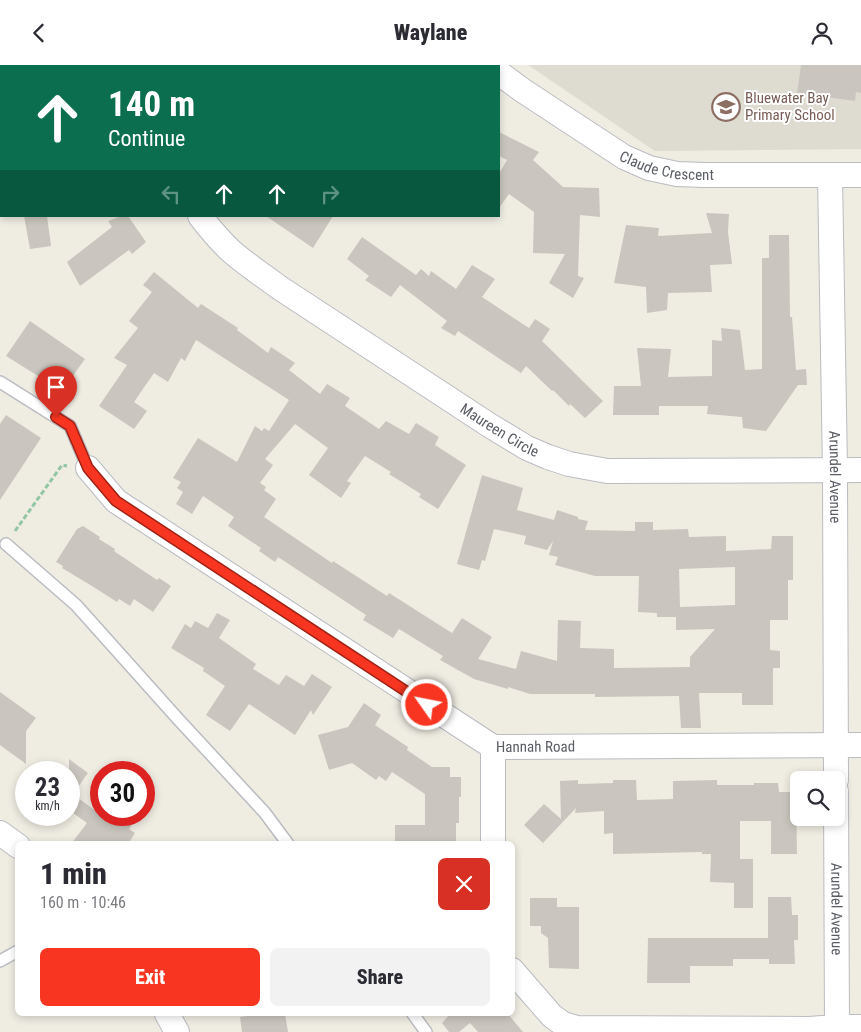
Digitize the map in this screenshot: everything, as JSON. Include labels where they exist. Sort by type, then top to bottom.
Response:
[{"type":"street","name":"Claude Crescent","points":[[500,74],[624,157],[650,168],[676,174],[704,175],[861,175]]},
{"type":"street","name":"Arundel Avenue","points":[[830,175],[835,471],[836,771]]},
{"type":"street","name":"Maureen Circle","points":[[201,217],[215,235],[232,251],[280,288],[490,425],[527,448],[548,457],[569,464],[607,471],[861,470]]},
{"type":"street","name":"Hannah Road","points":[[88,468],[116,501],[493,747],[861,745]]},
{"type":"street","points":[[493,747],[493,841]]},
{"type":"street","name":"Arundel Avenue","points":[[836,826],[837,1027]]},
{"type":"street","points":[[0,833],[15,844]]},
{"type":"street","points":[[515,973],[552,1016],[564,1024],[576,1028],[809,1031],[837,1027],[861,1027]]},
{"type":"street","points":[[168,1016],[177,1032]]},
{"type":"lane","points":[[0,382],[70,426],[88,468]]},
{"type":"lane","points":[[6,544],[76,605],[265,813],[286,841]]},
{"type":"lane","points":[[0,961],[15,953]]},
{"type":"lane","points":[[414,1016],[426,1032]]},
{"type":"path","points":[[6,544],[62,465],[88,468]]},
{"type":"shaded area","name":"Bluewater Bay Primary School","points":[[528,65],[861,65],[861,149],[655,151]]},
{"type":"building","points":[[801,65],[861,65],[861,93],[856,92],[855,101],[797,93]]},
{"type":"building","points":[[500,132],[539,152],[533,160],[563,187],[599,188],[600,217],[580,215],[578,276],[584,278],[573,298],[549,283],[565,254],[533,253],[534,212],[509,194],[500,207],[500,172],[507,160],[500,156]]},
{"type":"building","points":[[706,213],[729,214],[728,232],[732,264],[710,265],[712,292],[668,293],[667,310],[647,313],[646,287],[614,283],[626,225],[659,228],[658,236],[712,233]]},
{"type":"building","points":[[24,217],[47,217],[51,246],[30,249]]},
{"type":"building","points":[[119,217],[129,217],[146,242],[132,254],[129,250],[80,286],[67,262],[112,227],[108,221]]},
{"type":"building","points":[[267,217],[332,217],[313,248]]},
{"type":"building","points":[[769,235],[789,235],[790,317],[792,317],[796,370],[806,369],[807,385],[798,385],[766,431],[743,428],[742,417],[707,414],[708,406],[659,406],[659,415],[613,415],[614,386],[641,386],[637,348],[671,349],[668,377],[712,376],[712,340],[722,341],[721,328],[740,330],[745,370],[762,369],[762,258],[769,258]]},
{"type":"building","points":[[362,237],[416,275],[421,269],[429,276],[431,271],[456,289],[472,265],[495,279],[482,297],[529,328],[535,319],[550,329],[542,341],[603,401],[585,418],[570,404],[569,406],[526,366],[521,373],[458,331],[455,336],[441,328],[447,321],[400,285],[391,297],[365,280],[369,276],[347,259]]},
{"type":"building","points":[[154,272],[198,308],[201,304],[238,328],[237,330],[268,353],[271,347],[295,363],[289,370],[320,394],[327,384],[350,398],[345,406],[379,429],[386,421],[409,434],[416,423],[439,437],[435,445],[466,465],[438,509],[419,497],[421,494],[389,474],[391,472],[365,456],[347,481],[351,483],[341,498],[309,475],[328,448],[295,424],[265,459],[273,465],[260,483],[266,487],[264,490],[276,499],[264,517],[332,563],[333,561],[387,596],[389,593],[452,633],[462,618],[492,637],[478,659],[516,669],[521,651],[557,661],[558,620],[581,621],[580,648],[614,649],[614,668],[690,667],[690,657],[715,629],[676,630],[676,617],[657,617],[657,613],[638,612],[639,576],[595,576],[555,565],[558,557],[549,555],[553,541],[547,550],[524,544],[526,536],[494,529],[485,561],[482,560],[479,570],[457,564],[482,475],[523,488],[517,510],[554,520],[557,510],[588,521],[585,530],[635,531],[635,522],[653,522],[653,530],[688,529],[689,537],[726,536],[726,551],[771,549],[772,536],[793,536],[793,580],[788,580],[788,620],[770,620],[770,650],[780,651],[780,668],[773,668],[773,705],[742,705],[742,693],[699,693],[701,728],[681,728],[679,696],[595,697],[595,694],[530,694],[474,679],[440,660],[443,656],[399,629],[393,638],[363,620],[366,615],[278,557],[275,562],[259,551],[261,548],[228,526],[234,517],[203,496],[192,514],[176,504],[183,492],[177,488],[181,482],[173,478],[198,438],[237,462],[255,426],[262,431],[264,428],[269,431],[289,400],[196,340],[185,361],[181,358],[168,382],[154,373],[134,402],[147,411],[134,429],[99,406],[127,365],[114,358],[138,328],[129,321],[152,292],[143,285]],"holes":[[[735,567],[735,605],[680,607],[679,569]]]},
{"type":"building","points":[[30,321],[85,359],[62,391],[6,356]]},
{"type":"building","points":[[6,415],[41,438],[0,500],[0,424]]},
{"type":"building","points":[[83,526],[115,549],[114,551],[157,580],[159,578],[171,586],[153,612],[134,599],[130,606],[119,599],[117,602],[62,568],[63,566],[56,562],[77,529]]},
{"type":"building","points":[[217,613],[230,620],[219,638],[256,664],[253,669],[279,685],[286,675],[304,686],[312,674],[332,687],[313,715],[311,710],[295,735],[249,704],[230,731],[206,715],[225,686],[203,671],[204,668],[171,648],[185,624],[191,628],[195,621],[208,628]]},
{"type":"building","points":[[0,692],[36,718],[26,731],[26,761],[22,761],[0,745]]},
{"type":"building","points":[[364,703],[381,715],[375,725],[408,747],[407,750],[432,767],[450,767],[450,777],[461,777],[459,823],[456,823],[456,841],[395,841],[395,825],[425,825],[425,794],[392,772],[386,781],[379,776],[376,780],[352,763],[329,770],[318,735],[348,727]]},
{"type":"building","points":[[80,767],[88,773],[80,784]]},
{"type":"building","points":[[578,780],[578,784],[613,783],[613,780],[636,780],[637,800],[673,799],[673,781],[717,780],[717,785],[778,783],[779,792],[790,792],[790,826],[797,826],[797,854],[771,854],[771,821],[740,821],[740,859],[753,859],[753,908],[734,908],[734,883],[710,882],[711,854],[702,854],[702,852],[613,854],[613,833],[604,834],[604,811],[575,813],[576,808],[543,843],[524,825],[544,804],[561,819],[560,781]]},
{"type":"building","points":[[80,799],[90,807],[90,826],[131,826],[129,829],[135,833],[130,841],[73,841],[87,823],[80,818]]},
{"type":"building","points":[[768,897],[791,897],[792,915],[798,915],[798,940],[794,940],[795,964],[769,964],[769,959],[733,959],[733,966],[690,966],[690,983],[647,983],[648,938],[768,938]]},
{"type":"building","points":[[530,898],[557,898],[557,907],[579,907],[579,969],[549,968],[548,938],[541,933],[541,926],[530,926]]},
{"type":"building","points":[[285,1016],[288,1032],[242,1032],[240,1017]]},
{"type":"building","points":[[448,1016],[510,1016],[523,1032],[478,1032],[470,1023],[459,1032],[449,1032],[442,1023]]},
{"type":"place","name":"Bluewater Bay Primary School","points":[[726,107]]},
{"type":"route","points":[[56,417],[70,426],[88,468],[116,501],[427,705]]}]
